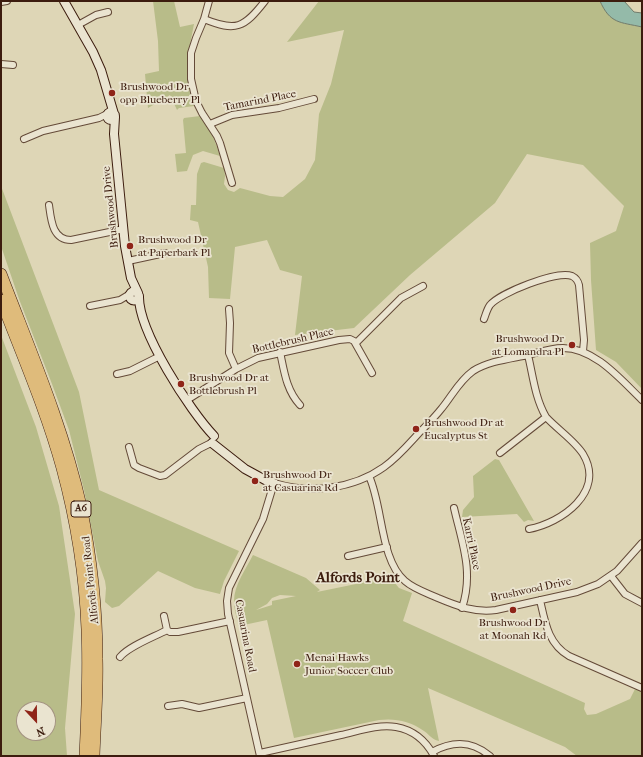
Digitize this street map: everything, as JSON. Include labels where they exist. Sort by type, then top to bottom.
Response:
[{"type":"highway","name":"Alfords Point Road","points":[[1,274],[59,425],[72,469],[83,518],[93,582],[97,639],[94,756]]},
{"type":"highway","name":"Alfords Point Road","points":[[1,300],[51,433],[62,469],[75,526],[83,580],[87,629],[88,677],[85,756]]},
{"type":"street","points":[[1,2],[7,1]]},
{"type":"street","name":"Brushwood Drive","points":[[64,1],[97,61],[108,97],[109,116],[114,134],[124,229],[134,296],[160,356],[211,440],[245,469],[274,484],[300,489],[320,489],[343,486],[369,476],[384,467],[403,451],[441,409],[458,385],[468,375],[488,364],[563,348],[583,351],[597,359],[642,400]]},
{"type":"street","points":[[209,1],[191,53],[191,79],[196,101],[220,143],[232,183]]},
{"type":"street","points":[[204,19],[226,27],[238,26],[249,20],[265,1]]},
{"type":"street","points":[[78,24],[96,15],[108,12]]},
{"type":"street","points":[[1,64],[13,65]]},
{"type":"street","name":"Tamarind Place","points":[[210,124],[232,115],[279,108],[314,99]]},
{"type":"street","points":[[24,139],[37,133],[109,116]]},
{"type":"street","points":[[49,205],[54,228],[58,235],[63,239],[71,240],[124,229]]},
{"type":"street","points":[[128,261],[165,253]]},
{"type":"street","points":[[484,319],[490,305],[500,298],[544,278],[571,275],[580,285],[584,340],[583,351]]},
{"type":"street","points":[[372,373],[356,343],[401,298],[424,286]]},
{"type":"street","points":[[90,306],[134,296]]},
{"type":"street","points":[[229,309],[229,353],[236,369]]},
{"type":"street","name":"Bottlebrush Place","points":[[187,400],[254,359],[339,340],[350,339],[356,343]]},
{"type":"street","points":[[280,352],[289,389],[294,398],[300,404]]},
{"type":"street","points":[[528,355],[537,395],[546,417],[583,454],[587,465],[588,478],[586,491],[582,498],[570,510],[546,524],[529,529]]},
{"type":"street","points":[[116,374],[130,371],[160,356]]},
{"type":"street","points":[[500,453],[546,417]]},
{"type":"street","points":[[129,447],[133,463],[136,467],[160,476],[165,475],[211,440]]},
{"type":"street","name":"Brushwood Drive","points":[[369,476],[375,491],[387,547],[393,567],[404,580],[418,589],[462,608],[478,611],[491,611],[585,590],[611,576],[642,543]]},
{"type":"street","name":"Casuarina Road","points":[[274,484],[263,519],[229,588],[227,601],[230,621],[260,755],[372,728],[391,726],[414,733],[423,740],[433,754]]},
{"type":"street","name":"Karri Place","points":[[454,508],[468,572],[467,589],[462,608]]},
{"type":"street","points":[[348,556],[387,547]]},
{"type":"street","points":[[611,576],[625,594],[642,603]]},
{"type":"street","points":[[540,600],[547,631],[560,649],[569,656],[642,688]]},
{"type":"street","points":[[164,616],[167,630]]},
{"type":"street","points":[[120,657],[125,652],[167,630],[170,632],[178,632],[230,621]]},
{"type":"street","points":[[168,706],[186,704],[199,708],[247,698]]},
{"type":"street","points":[[433,754],[448,745],[458,743],[476,747],[490,756]]},
{"type":"shaded area","points":[[153,1],[174,1],[180,27],[194,24],[188,56],[188,75],[194,106],[179,108],[177,110],[170,95],[148,108],[145,74],[159,71],[158,41]]},
{"type":"shaded area","points":[[319,1],[600,1],[612,17],[628,24],[642,27],[642,389],[616,362],[596,350],[590,243],[616,231],[624,206],[583,165],[527,154],[495,203],[410,275],[354,328],[295,335],[302,276],[280,270],[267,240],[235,247],[230,299],[209,298],[208,267],[198,222],[190,220],[191,205],[196,205],[197,174],[201,163],[204,162],[224,168],[224,184],[228,190],[234,192],[240,188],[270,196],[283,197],[305,179],[315,160],[319,114],[331,84],[344,30],[287,42]]},
{"type":"shaded area","points":[[600,1],[624,1],[634,12],[642,13],[642,27],[616,21],[604,9]]},
{"type":"shaded area","points":[[200,116],[213,136],[220,156],[203,151],[193,155],[187,171],[177,172],[175,154],[186,153],[183,120],[184,118]]},
{"type":"shaded area","points":[[1,186],[79,392],[99,490],[239,551],[224,581],[220,594],[195,588],[158,571],[119,606],[112,608],[105,602],[105,581],[98,561],[84,490],[69,430],[19,299],[1,246]]},
{"type":"shaded area","points":[[1,335],[36,427],[59,506],[75,614],[65,728],[67,756],[1,756]]},
{"type":"shaded area","points":[[495,459],[499,460],[534,521],[528,520],[524,522],[517,514],[462,517],[463,510],[474,497],[473,476]]},
{"type":"shaded area","points":[[253,555],[306,578],[320,590],[317,592],[390,577],[399,588],[412,593],[403,621],[585,703],[584,709],[587,715],[596,714],[630,699],[635,689],[642,692],[642,756],[577,756],[565,747],[428,688],[439,741],[413,725],[391,719],[379,720],[294,738],[267,620],[239,626],[234,608],[236,589]],"holes":[[[280,595],[296,596],[272,601],[272,605],[256,610],[267,604],[272,598]]]},
{"type":"place","name":"Brushwood Dr opp Blueberry Pl","points":[[112,93]]},
{"type":"place","name":"Brushwood Dr at Paperbark Pl","points":[[130,246]]},
{"type":"place","name":"Brushwood Dr at Lomandra Pl","points":[[572,345]]},
{"type":"place","name":"Brushwood Dr at Bottlebrush Pl","points":[[181,384]]},
{"type":"place","name":"Brushwood Dr at Eucalyptus St","points":[[416,429]]},
{"type":"place","name":"Brushwood Dr at Casuarina Rd","points":[[255,481]]},
{"type":"place","name":"Brushwood Dr at Moonah Rd","points":[[513,610]]},
{"type":"place","name":"Menai Hawks Junior Soccer Club","points":[[297,664]]},
{"type":"district","name":"Alfords Point","points":[[358,578]]}]
